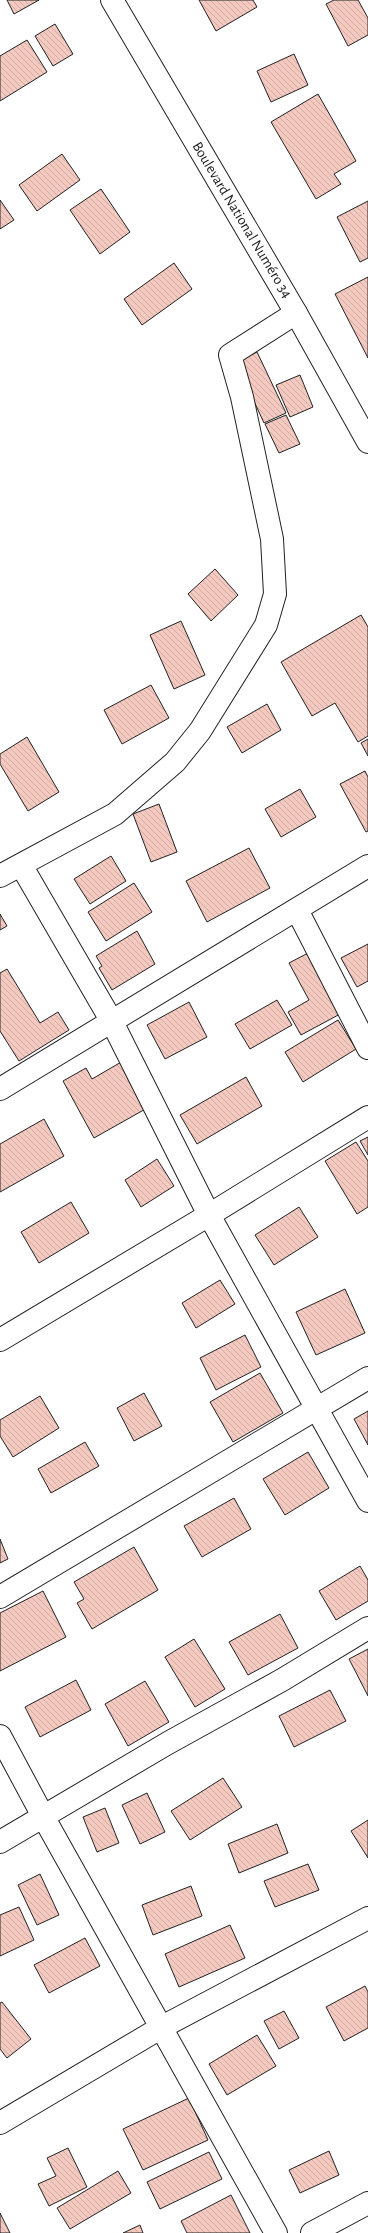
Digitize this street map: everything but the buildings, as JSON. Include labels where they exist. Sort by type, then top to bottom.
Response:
[{"type":"street","name":"Boulevard National Numéro 34","points":[[112,0],[296,313],[368,442]]},
{"type":"street","points":[[0,876],[115,814],[175,762],[200,731],[266,625],[275,594],[272,539],[242,397],[230,355],[296,313]]},
{"type":"street","points":[[21,865],[111,1020],[209,1215],[368,1501]]},
{"type":"street","points":[[0,1089],[111,1020],[368,866]]},
{"type":"street","points":[[296,910],[368,1048]]},
{"type":"street","points":[[0,1340],[209,1215],[368,1117]]},
{"type":"street","points":[[0,1597],[368,1378]]},
{"type":"street","points":[[0,1842],[44,1818],[168,1743],[282,1680],[368,1628]]},
{"type":"street","points":[[0,1736],[44,1818],[276,2233]]},
{"type":"street","points":[[0,2123],[162,2027],[368,1918]]},
{"type":"street","points":[[312,2233],[368,2203]]}]
